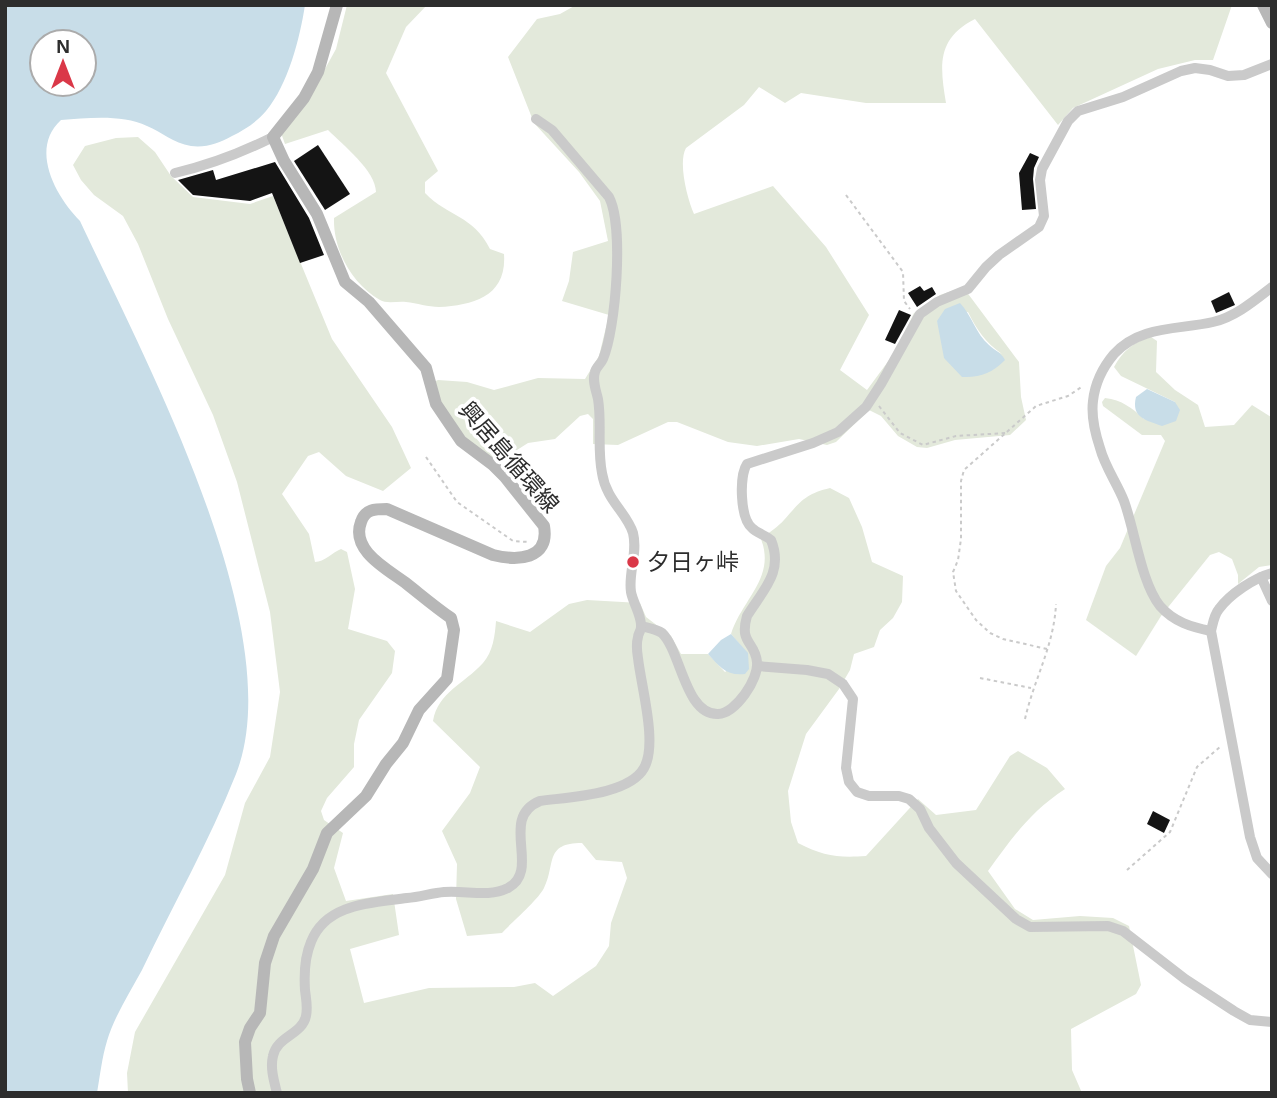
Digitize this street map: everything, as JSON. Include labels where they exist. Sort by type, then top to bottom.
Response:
[{"type":"main road","points":[[273,137],[304,98],[318,72],[337,5]]},
{"type":"main road","points":[[1263,5],[1272,23]]},
{"type":"main road","name":"興居島循環線","points":[[250,1093],[245,1042],[260,1013],[265,963],[274,936],[313,869],[327,833],[366,796],[403,743],[419,710],[447,679],[451,664],[454,630],[451,618],[376,563],[360,540],[361,522],[366,513],[374,509],[387,509],[493,555],[509,559],[524,558],[535,552],[544,541],[544,526],[505,477],[461,440],[436,404],[426,368],[369,302],[345,282],[317,214],[284,161],[273,137]]},
{"type":"street","points":[[642,626],[661,633],[669,643],[694,698],[702,708],[713,714],[730,712],[738,704],[757,666],[756,658],[745,638],[745,624],[775,571],[777,561],[771,540],[752,529],[747,522],[741,479],[747,464],[838,432],[866,407],[873,397],[916,318],[937,302],[968,289],[992,261],[1039,227],[1044,216],[1040,180],[1042,169],[1069,121],[1079,111],[1123,97],[1181,71],[1195,68],[1228,76],[1244,75],[1272,64]]},
{"type":"street","points":[[276,1093],[272,1069],[276,1045],[296,1031],[306,1019],[307,955],[312,939],[324,922],[340,910],[360,905],[446,892],[498,892],[511,886],[518,877],[522,863],[521,822],[529,806],[540,801],[622,786],[636,779],[645,767],[649,754],[646,700],[638,658],[637,638],[642,626],[631,594],[634,540],[632,530],[605,488],[601,470],[601,418],[594,381],[595,371],[603,360],[612,316],[616,272],[614,207],[609,197],[552,130],[536,119]]},
{"type":"street","points":[[175,173],[224,159],[273,137]]},
{"type":"street","points":[[1211,631],[1189,627],[1174,619],[1160,605],[1149,587],[1127,509],[1100,451],[1093,422],[1093,401],[1099,376],[1115,352],[1135,337],[1160,329],[1216,322],[1244,309],[1272,287]]},
{"type":"street","points":[[1272,601],[1266,575],[1230,597],[1218,610],[1211,631],[1250,837],[1257,858],[1272,874]]},
{"type":"street","points":[[757,666],[828,674],[843,684],[853,699],[846,768],[849,782],[857,792],[869,796],[899,796],[909,799],[919,809],[929,828],[956,863],[1016,919],[1030,927],[1108,926],[1122,931],[1234,1012],[1250,1020],[1272,1022]]},
{"type":"path","points":[[846,195],[903,272],[904,301],[916,318]]},
{"type":"path","points":[[1047,649],[1003,639],[990,633],[976,620],[956,591],[953,583],[961,539],[961,481],[964,470],[1036,406],[1069,396],[1099,376]]},
{"type":"path","points":[[873,397],[900,433],[923,445],[956,436],[1008,432]]},
{"type":"path","points":[[426,457],[457,502],[513,541],[544,541]]},
{"type":"path","points":[[1025,719],[1032,688],[1040,675],[1055,628],[1056,604]]},
{"type":"path","points":[[980,678],[1032,688]]},
{"type":"path","points":[[1127,870],[1170,832],[1197,767],[1220,747],[1232,742]]},
{"type":"shaded area","points":[[347,5],[427,5],[406,27],[386,73],[438,171],[425,182],[425,193],[476,229],[490,249],[504,254],[504,268],[500,280],[486,296],[464,304],[435,307],[385,302],[370,293],[346,265],[337,242],[334,218],[376,192],[371,176],[358,159],[328,130],[285,144],[281,133],[320,78],[336,49]]},
{"type":"shaded area","points":[[576,5],[1232,5],[1213,60],[1195,60],[1158,69],[1073,108],[1058,125],[975,19],[953,35],[947,45],[942,65],[946,103],[866,103],[801,93],[785,103],[759,87],[744,105],[686,148],[683,171],[694,214],[773,186],[826,247],[869,315],[840,370],[867,390],[895,352],[914,313],[940,295],[963,287],[1019,362],[1021,397],[1026,420],[1010,435],[955,440],[927,448],[917,447],[898,436],[881,416],[869,410],[836,442],[827,445],[799,439],[757,446],[728,442],[677,422],[668,422],[618,445],[593,444],[593,419],[588,414],[580,416],[555,439],[528,443],[489,468],[425,386],[438,380],[467,382],[494,390],[538,378],[585,379],[599,356],[609,315],[562,301],[569,281],[573,252],[608,241],[600,201],[579,172],[534,123],[508,57],[537,19],[560,14]],"holes":[[[968,312],[986,340],[1002,354],[937,322]]]},
{"type":"shaded area","points":[[138,137],[155,152],[171,176],[193,197],[250,204],[273,196],[332,339],[392,427],[411,468],[383,491],[346,476],[319,452],[308,456],[282,494],[309,534],[315,562],[341,549],[347,552],[355,589],[348,629],[387,641],[395,651],[392,673],[359,720],[354,744],[354,767],[327,798],[321,811],[324,820],[343,833],[334,868],[346,901],[393,894],[399,935],[350,949],[364,1003],[429,988],[514,987],[535,983],[553,996],[596,966],[609,946],[611,923],[627,878],[622,862],[596,860],[582,843],[570,844],[556,851],[541,893],[502,933],[467,936],[456,899],[457,864],[442,831],[470,793],[480,767],[433,721],[446,695],[486,659],[493,643],[496,621],[530,632],[569,604],[587,600],[640,603],[646,617],[671,636],[681,654],[708,654],[725,672],[748,654],[731,634],[761,577],[764,553],[761,539],[782,523],[804,499],[830,488],[849,498],[862,527],[872,562],[903,576],[902,602],[893,618],[880,630],[874,647],[854,654],[850,670],[839,689],[806,734],[788,791],[791,822],[798,843],[831,855],[866,856],[918,799],[936,815],[976,810],[1010,756],[1018,751],[1047,768],[1065,789],[1031,817],[988,871],[1015,909],[1033,920],[1080,916],[1113,918],[1129,926],[1141,985],[1136,994],[1071,1029],[1072,1070],[1082,1093],[128,1093],[127,1073],[135,1032],[225,875],[245,803],[270,757],[280,692],[270,612],[237,482],[213,415],[168,319],[138,244],[123,216],[94,195],[73,165],[85,146],[116,138]]},
{"type":"shaded area","points":[[1151,337],[1157,341],[1156,372],[1175,390],[1198,405],[1205,427],[1234,425],[1252,405],[1271,417],[1272,565],[1259,567],[1238,584],[1238,575],[1232,559],[1219,552],[1210,555],[1161,616],[1136,656],[1086,620],[1106,566],[1120,548],[1165,441],[1161,435],[1142,435],[1103,406],[1102,402],[1105,398],[1122,403],[1144,419],[1175,402],[1121,376],[1114,367],[1129,348]]},
{"type":"water","points":[[5,5],[305,5],[296,46],[281,88],[262,115],[237,134],[212,144],[191,146],[137,122],[116,118],[82,118],[61,120],[47,145],[47,158],[55,186],[80,221],[138,343],[202,494],[228,571],[244,646],[248,715],[236,774],[203,849],[114,1023],[105,1047],[97,1093],[5,1093]]},
{"type":"water","points":[[960,303],[985,341],[1005,360],[990,371],[974,377],[962,377],[944,358],[937,321],[945,309]]},
{"type":"water","points":[[1147,389],[1175,402],[1180,410],[1176,421],[1162,426],[1141,417],[1136,409],[1136,397]]},
{"type":"water","points":[[731,634],[748,653],[749,669],[745,674],[728,672],[708,654]]},
{"type":"building","points":[[318,145],[350,194],[325,210],[294,161]]},
{"type":"building","points":[[1030,153],[1039,157],[1033,179],[1036,209],[1022,210],[1019,173]]},
{"type":"building","points":[[275,162],[309,218],[324,255],[300,263],[272,193],[250,201],[193,195],[178,180],[213,170],[216,180]]},
{"type":"building","points":[[920,286],[924,291],[932,287],[936,294],[917,307],[908,293]]},
{"type":"building","points":[[1229,292],[1235,305],[1216,313],[1211,301]]},
{"type":"building","points":[[899,310],[911,315],[895,344],[885,340]]},
{"type":"building","points":[[1153,811],[1170,820],[1164,833],[1147,824]]},
{"type":"place","name":"夕日ヶ峠","points":[[633,562]]}]
